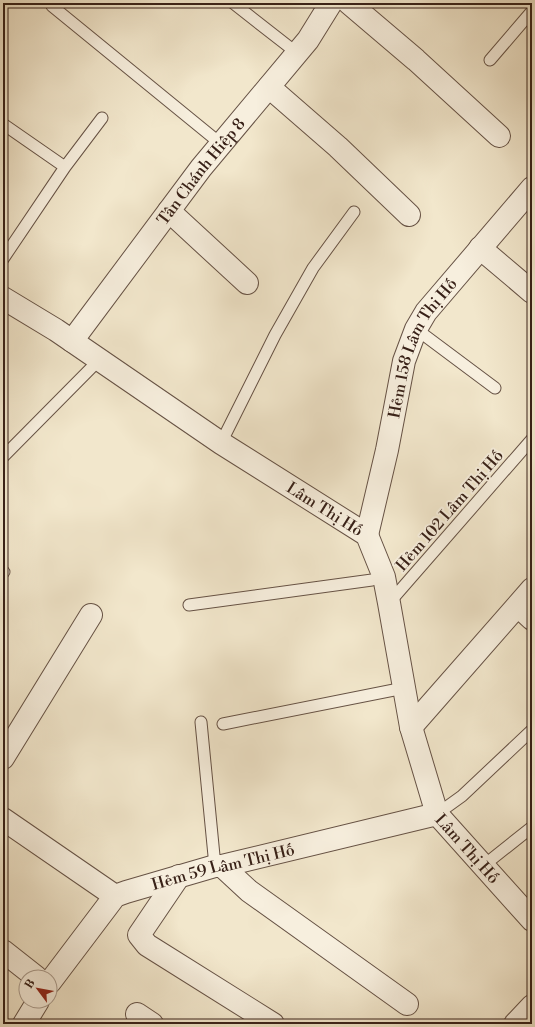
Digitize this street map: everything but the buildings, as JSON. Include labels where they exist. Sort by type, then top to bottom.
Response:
[{"type":"street","name":"Tân Chánh Hiệp 8","points":[[72,341],[201,168],[308,40],[331,3]]},
{"type":"street","points":[[349,3],[416,60],[500,136]]},
{"type":"street","points":[[269,87],[338,148],[409,215]]},
{"type":"street","name":"Hẻm 158 Lâm Thị Hố","points":[[367,535],[404,361],[416,329],[426,312],[532,188]]},
{"type":"street","points":[[169,211],[247,283]]},
{"type":"street","points":[[480,248],[532,292]]},
{"type":"street","name":"Lâm Thị Hố","points":[[3,298],[72,341],[221,443],[367,535],[384,577],[411,727],[437,814],[532,920]]},
{"type":"street","points":[[411,727],[525,612],[532,589]]},
{"type":"street","points":[[3,758],[91,615]]},
{"type":"street","name":"Hẻm 59 Lâm Thị Hố","points":[[115,896],[179,876],[437,814]]},
{"type":"street","points":[[3,819],[115,896],[58,971]]},
{"type":"street","points":[[219,866],[249,891],[407,1004]]},
{"type":"street","points":[[179,876],[139,935],[147,945],[273,1024]]},
{"type":"street","points":[[3,951],[26,969]]},
{"type":"street","points":[[515,1024],[532,1006]]},
{"type":"street","points":[[24,1024],[33,1009]]},
{"type":"lane","points":[[233,3],[297,53]]},
{"type":"lane","points":[[52,6],[221,144]]},
{"type":"lane","points":[[490,60],[532,11]]},
{"type":"lane","points":[[3,259],[65,167],[102,118]]},
{"type":"lane","points":[[3,124],[65,167]]},
{"type":"lane","points":[[221,443],[275,335],[313,268],[354,212]]},
{"type":"lane","points":[[416,329],[496,388]]},
{"type":"lane","points":[[3,457],[99,360]]},
{"type":"lane","name":"Hẻm 102 Lâm Thị Hố","points":[[389,603],[532,439]]},
{"type":"lane","points":[[189,605],[372,580],[384,577]]},
{"type":"lane","points":[[223,724],[404,688]]},
{"type":"lane","points":[[200,722],[219,866]]},
{"type":"lane","points":[[437,814],[462,796],[532,730]]},
{"type":"lane","points":[[483,866],[532,827]]}]
